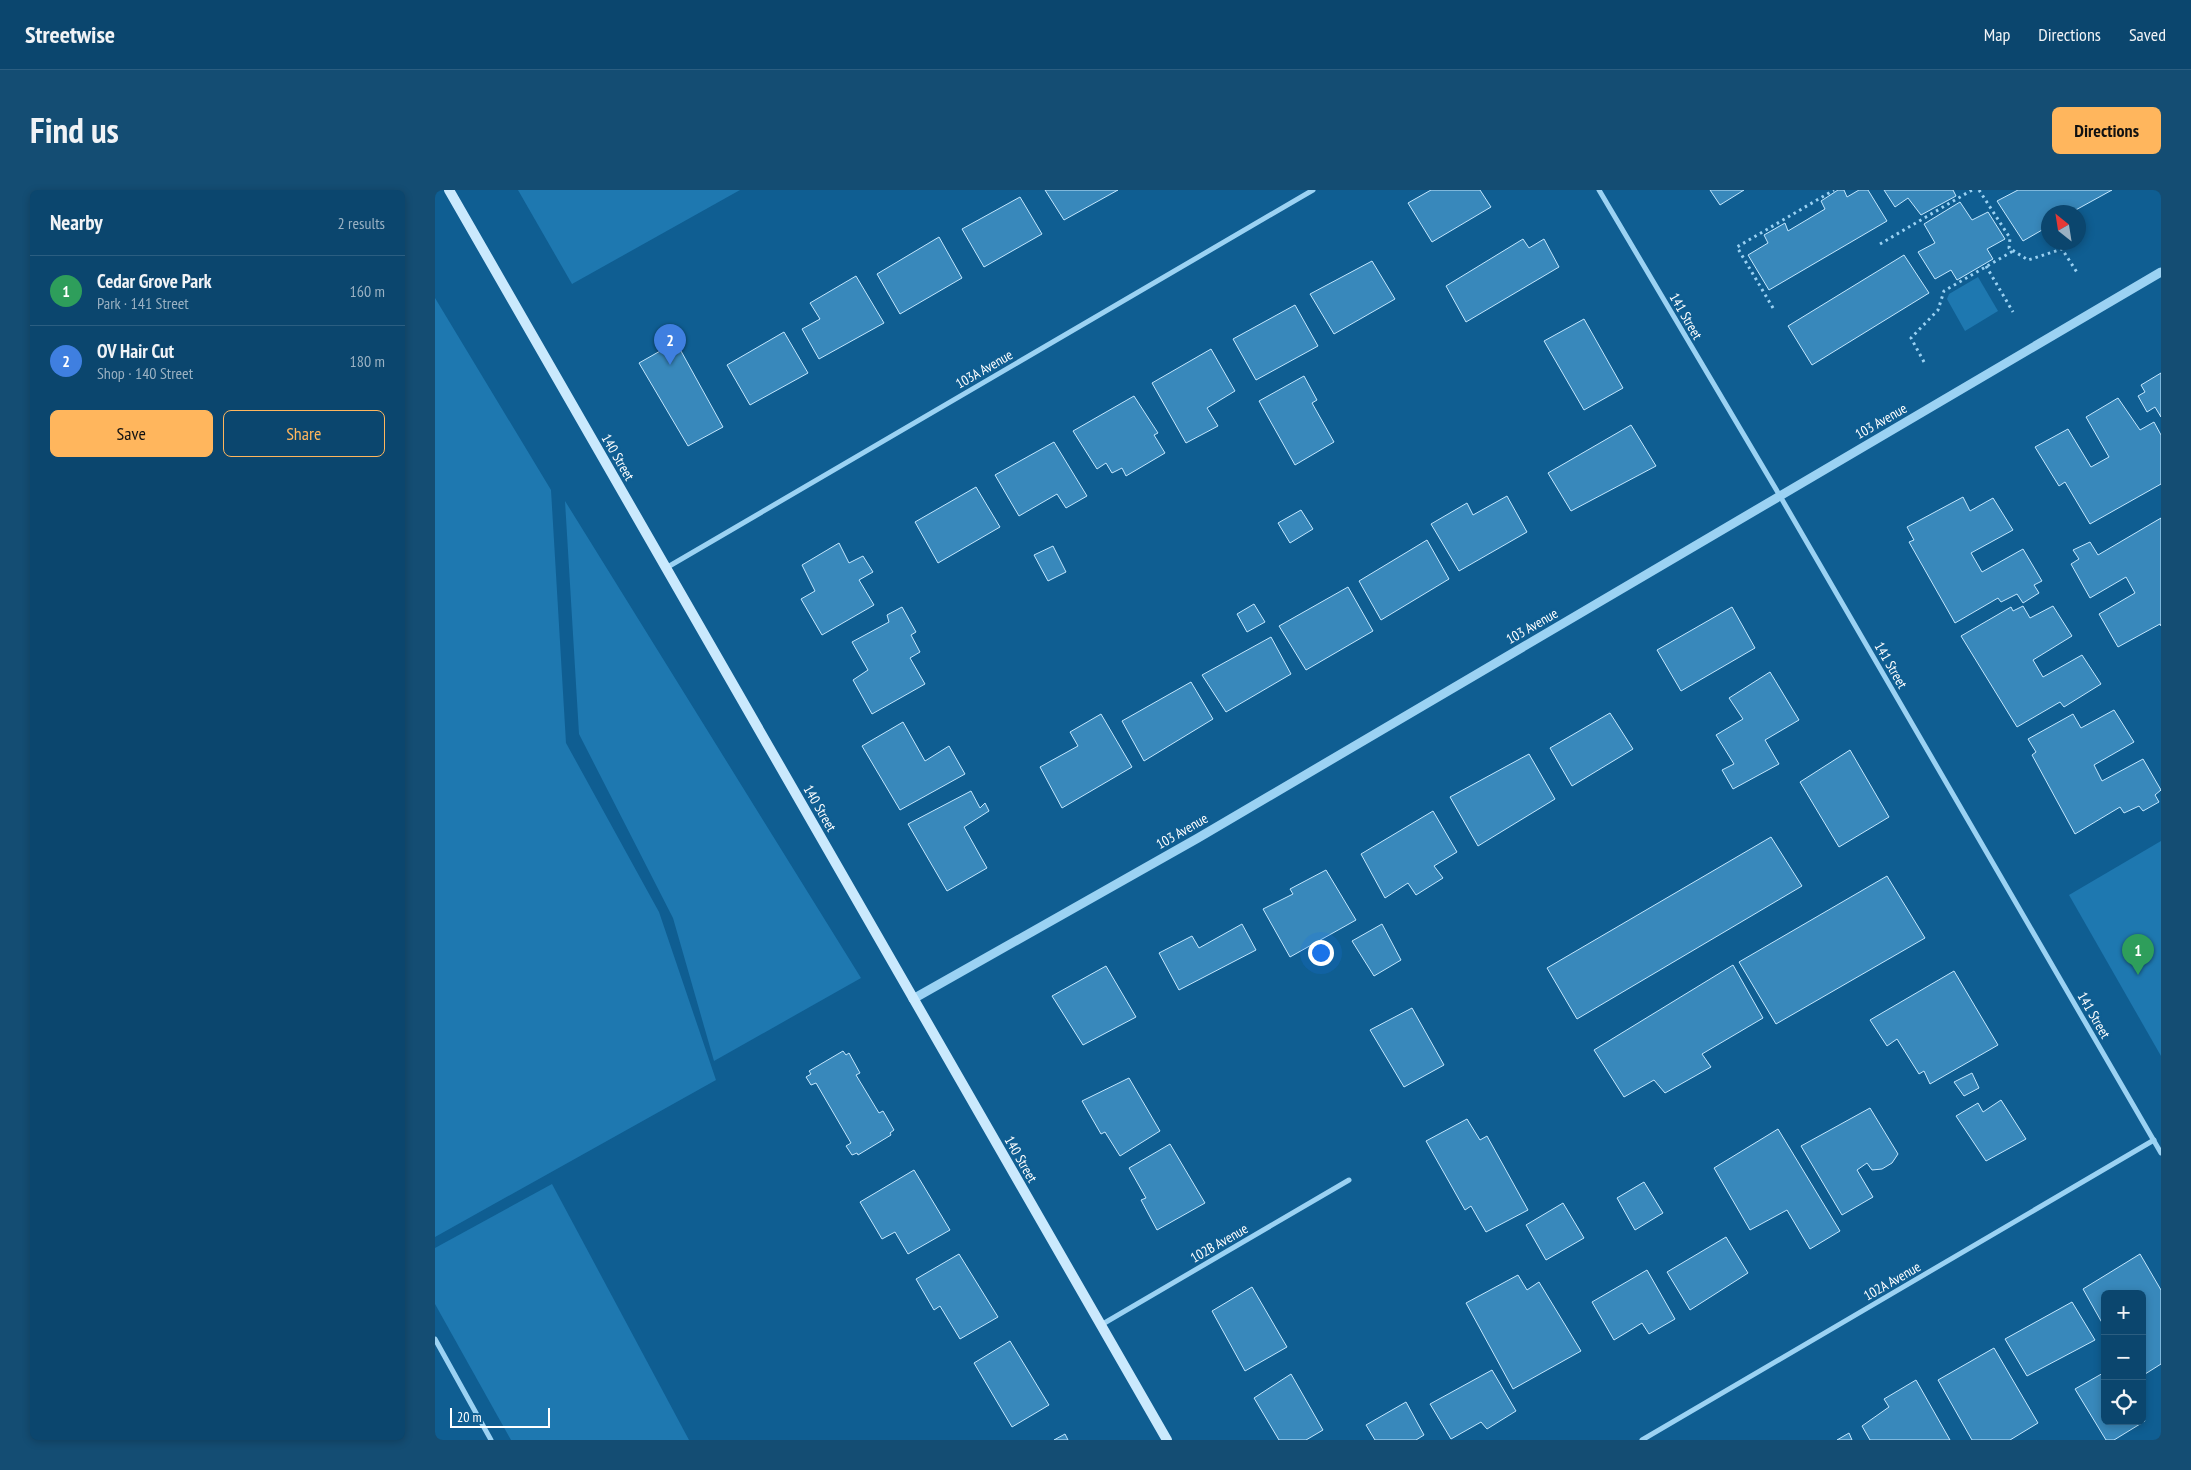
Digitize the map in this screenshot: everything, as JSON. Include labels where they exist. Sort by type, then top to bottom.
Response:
[{"type":"main road","name":"140 Street","points":[[449,190],[1167,1440]]},
{"type":"street","name":"103A Avenue","points":[[666,568],[1313,190]]},
{"type":"street","name":"141 Street","points":[[1599,190],[1780,496],[2161,1153]]},
{"type":"street","name":"103 Avenue","points":[[913,999],[1197,838],[2161,272]]},
{"type":"street","name":"102A Avenue","points":[[1642,1440],[2153,1140]]},
{"type":"street","name":"102B Avenue","points":[[1101,1325],[1349,1180]]},
{"type":"street","points":[[435,1338],[491,1440]]},
{"type":"path","points":[[1773,308],[1737,247],[1834,190]]},
{"type":"path","points":[[1880,244],[1972,190]]},
{"type":"path","points":[[1979,190],[2010,238],[2009,248],[2028,260],[2062,250],[2078,274]]},
{"type":"path","points":[[1924,362],[1911,338],[1938,310],[1944,290],[2013,251]]},
{"type":"path","points":[[1986,266],[2013,312]]},
{"type":"shaded area","points":[[518,190],[740,190],[572,284]]},
{"type":"shaded area","points":[[1978,277],[1998,311],[1965,331],[1947,299],[1949,294]]},
{"type":"shaded area","points":[[435,298],[551,490],[566,743],[659,912],[716,1080],[435,1237]]},
{"type":"shaded area","points":[[565,501],[861,978],[714,1061],[673,918],[579,734]]},
{"type":"shaded area","points":[[2161,841],[2161,1056],[2069,895]]},
{"type":"shaded area","points":[[552,1184],[689,1440],[511,1440],[435,1304],[435,1248]]},
{"type":"building","points":[[1045,190],[1118,190],[1064,220]]},
{"type":"building","points":[[1431,190],[1480,190],[1491,207],[1432,242],[1408,203]]},
{"type":"building","points":[[1710,190],[1744,190],[1720,205]]},
{"type":"building","points":[[1838,190],[1844,190],[1847,197],[1859,190],[1868,190],[1887,221],[1769,290],[1748,255],[1768,243],[1764,235],[1785,223],[1788,231],[1825,209],[1821,201]]},
{"type":"building","points":[[1884,190],[1953,190],[1956,196],[1921,215],[1908,198],[1895,207]]},
{"type":"building","points":[[2018,190],[2112,190],[2085,205],[2041,205],[2041,231],[2023,241],[1997,201]]},
{"type":"building","points":[[1020,197],[1042,234],[984,267],[962,229]]},
{"type":"building","points":[[1960,202],[1972,220],[1988,212],[2005,239],[1987,249],[1993,259],[1957,280],[1951,270],[1935,279],[1918,252],[1935,243],[1924,224]]},
{"type":"building","points":[[939,237],[962,278],[900,314],[877,274]]},
{"type":"building","points":[[1523,239],[1529,248],[1544,239],[1559,267],[1466,322],[1446,286]]},
{"type":"building","points":[[1904,255],[1929,293],[1812,365],[1788,326]]},
{"type":"building","points":[[1372,261],[1395,299],[1334,334],[1310,294]]},
{"type":"building","points":[[856,276],[884,323],[819,359],[802,329],[820,319],[810,303]]},
{"type":"building","points":[[1295,305],[1318,346],[1256,380],[1233,339]]},
{"type":"building","points":[[1584,319],[1623,388],[1584,410],[1544,341]]},
{"type":"building","points":[[784,332],[808,373],[750,405],[727,365]]},
{"type":"building","points":[[676,342],[723,427],[688,446],[639,363]]},
{"type":"building","points":[[1211,349],[1235,391],[1207,408],[1218,426],[1186,443],[1152,383]]},
{"type":"building","points":[[2161,373],[2161,417],[2155,407],[2147,412],[2138,396],[2145,392],[2141,385]]},
{"type":"building","points":[[1304,376],[1317,400],[1312,403],[1334,442],[1295,465],[1259,401]]},
{"type":"building","points":[[1134,396],[1158,433],[1154,435],[1165,453],[1126,476],[1122,468],[1112,473],[1106,463],[1097,469],[1073,431]]},
{"type":"building","points":[[2118,398],[2140,430],[2154,422],[2161,435],[2161,484],[2090,524],[2065,482],[2059,486],[2035,447],[2068,429],[2091,467],[2109,457],[2086,417]]},
{"type":"building","points":[[1631,425],[1656,466],[1571,511],[1548,473]]},
{"type":"building","points":[[1054,442],[1087,496],[1066,508],[1057,494],[1019,516],[995,475]]},
{"type":"building","points":[[976,487],[1000,527],[938,563],[915,522]]},
{"type":"building","points":[[1507,496],[1527,532],[1459,571],[1431,524],[1467,503],[1473,515]]},
{"type":"building","points":[[1963,497],[1970,511],[1993,498],[2013,530],[1971,553],[1982,572],[2023,549],[2042,581],[2034,585],[2039,593],[2023,603],[2017,594],[2001,602],[1998,598],[1955,623],[1909,542],[1914,540],[1907,527]]},
{"type":"building","points":[[1301,510],[1313,529],[1290,543],[1278,523]]},
{"type":"building","points":[[2161,518],[2161,626],[2160,624],[2118,647],[2099,614],[2135,593],[2126,577],[2090,598],[2071,564],[2079,559],[2073,550],[2090,542],[2098,555]]},
{"type":"building","points":[[1427,540],[1449,579],[1381,620],[1359,581]]},
{"type":"building","points":[[839,543],[849,563],[863,556],[873,572],[859,580],[874,605],[822,635],[801,599],[815,591],[802,565]]},
{"type":"building","points":[[1053,546],[1066,572],[1048,581],[1034,555]]},
{"type":"building","points":[[1348,587],[1373,631],[1306,670],[1279,626]]},
{"type":"building","points":[[1254,604],[1265,622],[1247,632],[1237,614]]},
{"type":"building","points":[[2023,606],[2030,618],[2053,606],[2072,636],[2033,660],[2043,677],[2082,655],[2101,684],[2064,707],[2060,702],[2017,727],[1961,636],[2011,607],[2013,611]]},
{"type":"building","points":[[902,607],[916,632],[911,635],[920,652],[910,658],[925,684],[872,714],[853,680],[868,670],[852,642],[889,622],[887,615]]},
{"type":"building","points":[[1732,607],[1755,648],[1681,691],[1657,650]]},
{"type":"building","points":[[1271,637],[1291,674],[1226,712],[1202,675]]},
{"type":"building","points":[[1770,672],[1799,720],[1765,740],[1779,764],[1733,789],[1722,770],[1734,764],[1716,735],[1743,719],[1729,698]]},
{"type":"building","points":[[1191,682],[1213,719],[1144,761],[1122,721]]},
{"type":"building","points":[[2114,710],[2134,742],[2094,765],[2102,781],[2143,759],[2161,790],[2155,795],[2159,802],[2143,811],[2139,806],[2124,813],[2120,807],[2075,834],[2032,755],[2036,752],[2028,739],[2073,714],[2081,728]]},
{"type":"building","points":[[1610,713],[1633,749],[1572,786],[1550,748]]},
{"type":"building","points":[[1101,714],[1132,767],[1062,808],[1040,767],[1078,746],[1070,732]]},
{"type":"building","points":[[903,722],[925,761],[949,746],[965,774],[900,810],[862,746]]},
{"type":"building","points":[[1850,750],[1889,817],[1839,847],[1800,782]]},
{"type":"building","points":[[1529,754],[1555,799],[1478,846],[1450,797]]},
{"type":"building","points":[[971,791],[980,808],[985,803],[989,811],[964,827],[987,868],[947,891],[908,824]]},
{"type":"building","points":[[1433,811],[1457,852],[1434,866],[1443,878],[1416,895],[1408,883],[1385,898],[1361,854]]},
{"type":"building","points":[[1771,837],[1802,886],[1577,1019],[1547,968]]},
{"type":"building","points":[[1326,870],[1356,920],[1290,957],[1263,909],[1293,894],[1290,889]]},
{"type":"building","points":[[1887,876],[1925,938],[1776,1024],[1739,962]]},
{"type":"building","points":[[1242,924],[1256,950],[1179,990],[1159,953],[1192,936],[1199,948]]},
{"type":"building","points":[[1382,924],[1401,960],[1374,976],[1352,941]]},
{"type":"building","points":[[1733,965],[1763,1018],[1702,1054],[1711,1067],[1665,1093],[1654,1080],[1624,1097],[1594,1050]]},
{"type":"building","points":[[1106,966],[1136,1017],[1083,1045],[1052,996]]},
{"type":"building","points":[[1954,971],[1998,1045],[1930,1084],[1924,1071],[1919,1074],[1897,1039],[1887,1046],[1870,1020]]},
{"type":"building","points":[[1412,1008],[1444,1065],[1404,1087],[1370,1030]]},
{"type":"building","points":[[843,1051],[846,1055],[849,1053],[860,1073],[856,1075],[879,1113],[883,1111],[894,1130],[890,1133],[891,1135],[858,1155],[857,1153],[852,1155],[846,1146],[851,1143],[816,1083],[811,1085],[806,1077],[811,1074],[809,1071]]},
{"type":"building","points":[[1972,1073],[1979,1088],[1964,1096],[1954,1082]]},
{"type":"building","points":[[1129,1078],[1160,1131],[1120,1156],[1105,1132],[1101,1134],[1082,1101]]},
{"type":"building","points":[[2001,1100],[2026,1139],[1986,1161],[1956,1116],[1978,1103],[1983,1112]]},
{"type":"building","points":[[1870,1108],[1898,1154],[1892,1163],[1882,1169],[1872,1170],[1867,1163],[1857,1170],[1873,1197],[1842,1215],[1801,1146]]},
{"type":"building","points":[[1467,1119],[1480,1140],[1487,1136],[1528,1210],[1486,1232],[1471,1206],[1465,1210],[1426,1141]]},
{"type":"building","points":[[1778,1129],[1840,1231],[1810,1249],[1787,1210],[1750,1230],[1714,1168]]},
{"type":"building","points":[[1170,1144],[1205,1203],[1157,1230],[1141,1200],[1146,1198],[1129,1168]]},
{"type":"building","points":[[914,1170],[950,1230],[908,1254],[895,1232],[882,1239],[860,1202]]},
{"type":"building","points":[[1644,1182],[1663,1213],[1635,1230],[1617,1198]]},
{"type":"building","points":[[1563,1203],[1584,1238],[1546,1260],[1526,1225]]},
{"type":"building","points":[[1726,1237],[1748,1273],[1690,1310],[1667,1272]]},
{"type":"building","points":[[959,1254],[998,1317],[960,1339],[940,1306],[934,1310],[916,1279]]},
{"type":"building","points":[[2140,1254],[2161,1290],[2161,1364],[2146,1373],[2146,1290],[2101,1290],[2101,1321],[2083,1289]]},
{"type":"building","points":[[1647,1270],[1675,1319],[1649,1334],[1642,1323],[1614,1340],[1592,1302]]},
{"type":"building","points":[[1518,1275],[1527,1290],[1539,1282],[1581,1351],[1513,1389],[1466,1303]]},
{"type":"building","points":[[1252,1287],[1287,1347],[1245,1371],[1212,1311]]},
{"type":"building","points":[[2072,1302],[2095,1340],[2027,1376],[2005,1339]]},
{"type":"building","points":[[1010,1341],[1049,1405],[1012,1427],[974,1363]]},
{"type":"building","points":[[1994,1348],[2038,1423],[2010,1440],[1972,1440],[1938,1380]]},
{"type":"building","points":[[1492,1370],[1516,1411],[1487,1429],[1481,1422],[1451,1439],[1430,1404]]},
{"type":"building","points":[[1291,1374],[1323,1430],[1306,1440],[1279,1440],[1254,1398]]},
{"type":"building","points":[[2101,1374],[2101,1425],[2138,1425],[2114,1440],[2106,1440],[2075,1389]]},
{"type":"building","points":[[1916,1380],[1950,1440],[1870,1440],[1862,1426],[1889,1407],[1884,1399]]},
{"type":"building","points":[[1406,1402],[1424,1435],[1416,1440],[1375,1440],[1366,1425]]},
{"type":"building","points":[[1849,1433],[1852,1440],[1837,1440]]},
{"type":"building","points":[[1065,1434],[1068,1440],[1054,1440]]},
{"type":"place","name":"OV Hair Cut","points":[[670,365]]},
{"type":"place","name":"Cedar Grove Park","points":[[2138,975]]}]
